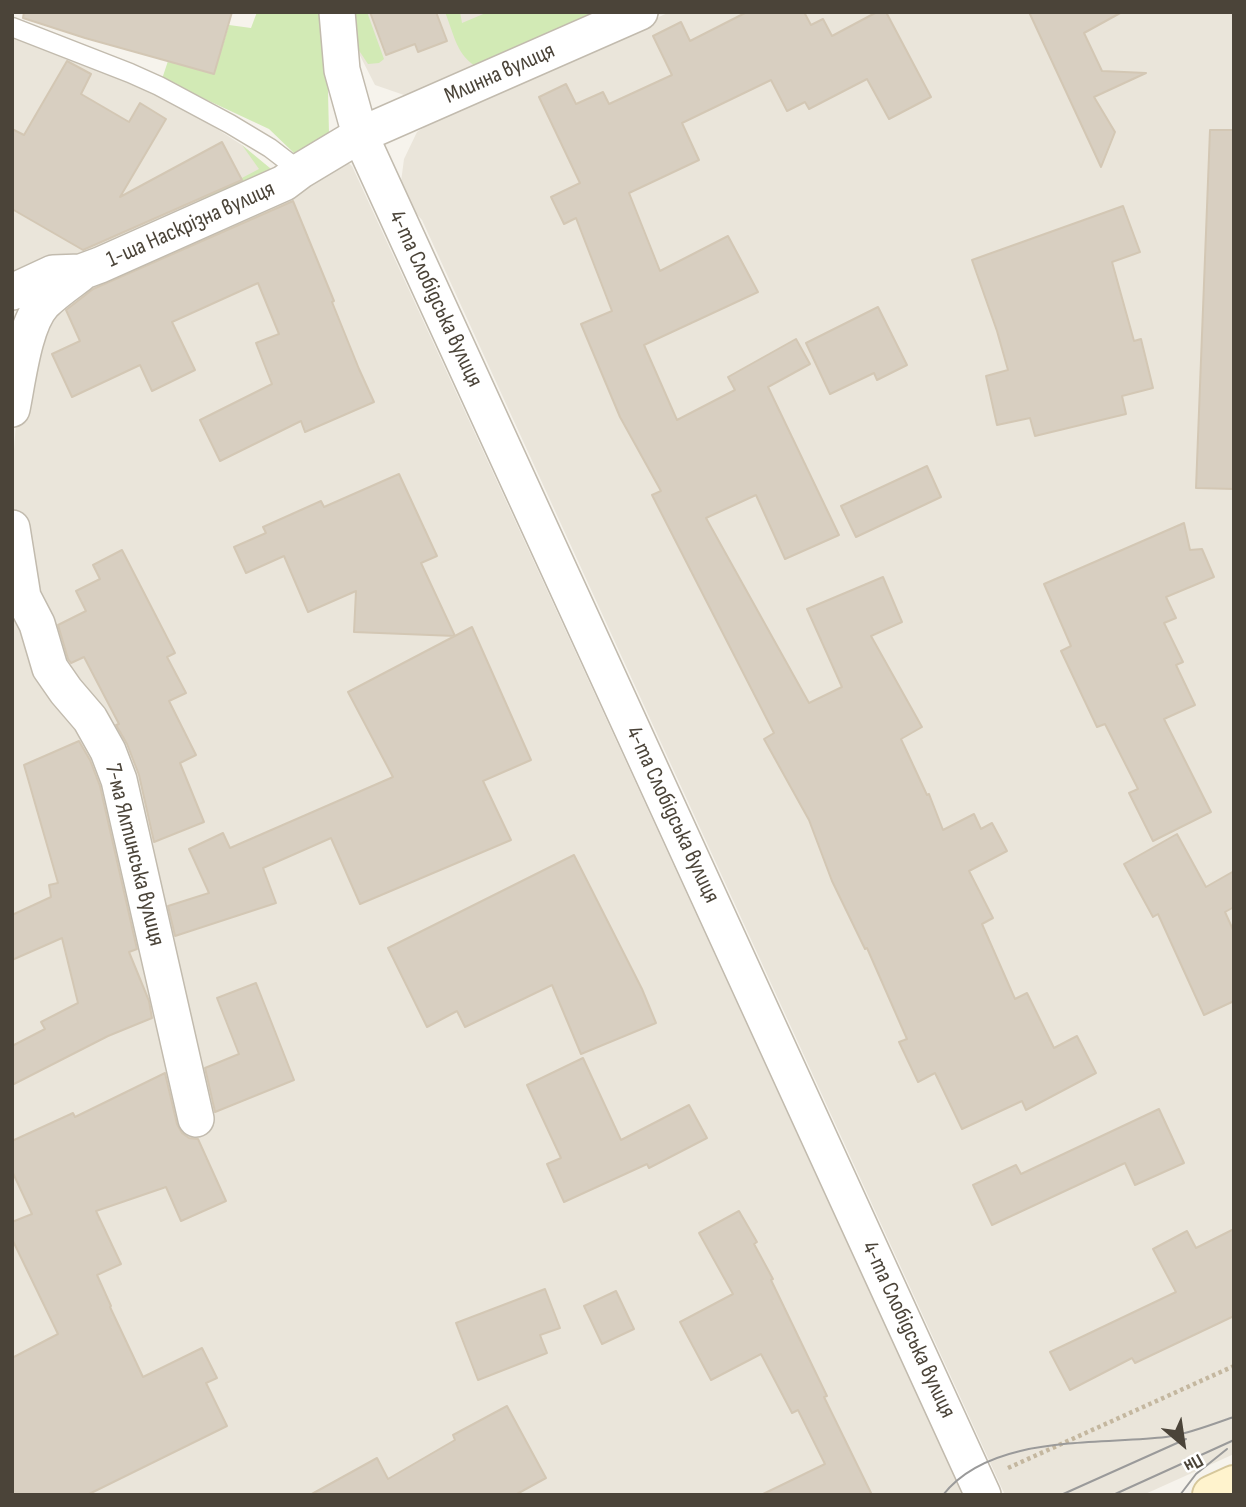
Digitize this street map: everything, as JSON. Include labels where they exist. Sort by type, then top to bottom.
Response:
[{"type":"street","name":"4-та Слобідська вулиця","points":[[337,12],[342,70],[360,135],[980,1488]]},
{"type":"street","name":"Млинна вулиця","points":[[360,135],[640,12]]},
{"type":"street","name":"1-ша Наскрізна вулиця","points":[[12,292],[53,274],[81,272],[284,183],[360,135]]},
{"type":"street","points":[[12,408],[24,347],[36,317],[43,304],[81,272]]},
{"type":"street","name":"7-ма Ялтинська вулиця","points":[[12,528],[23,597],[37,624],[50,668],[90,719],[108,751],[119,780],[196,1119]]},
{"type":"street","points":[[1212,1495],[1234,1485]]},
{"type":"lane","points":[[12,27],[159,86],[270,148],[300,171]]},
{"type":"path","points":[[980,1488],[1234,1366]]},
{"type":"shaded area","points":[[349,12],[615,12],[450,84],[404,95],[375,85],[352,40]]},
{"type":"shaded area","points":[[670,12],[1234,12],[1234,1454],[1143,1495],[1005,1495],[422,220],[405,201],[401,182],[404,159],[417,132],[439,117],[500,87]]},
{"type":"shaded area","points":[[12,35],[131,79],[175,102],[242,145],[271,169],[261,188],[12,280]]},
{"type":"shaded area","points":[[345,160],[352,166],[963,1495],[12,1495],[12,476],[16,423],[57,299]]},
{"type":"green space","points":[[257,12],[326,12],[329,133],[294,153],[269,129],[162,79],[168,61],[214,74],[229,25],[251,28]]},
{"type":"green space","points":[[349,12],[367,12],[384,59],[379,63],[368,64],[352,40]]},
{"type":"green space","points":[[445,12],[460,12],[462,23],[488,12],[615,12],[483,70],[462,53]]},
{"type":"green space","points":[[242,145],[271,169],[273,179],[143,230],[259,169]]},
{"type":"building","points":[[24,12],[232,12],[214,74],[23,18]]},
{"type":"building","points":[[370,12],[436,12],[447,41],[418,52],[415,44],[386,55]]},
{"type":"building","points":[[747,12],[804,12],[811,25],[823,19],[832,36],[877,12],[886,12],[931,97],[889,119],[867,79],[809,109],[805,102],[787,111],[771,80],[682,123],[699,160],[629,193],[660,271],[728,236],[758,292],[644,345],[677,420],[735,390],[728,377],[796,339],[810,364],[768,387],[839,535],[785,559],[756,495],[706,518],[809,703],[842,687],[807,609],[883,577],[902,622],[871,636],[922,727],[901,739],[927,795],[929,794],[943,830],[974,814],[981,829],[992,823],[1007,851],[969,871],[993,918],[982,924],[1015,999],[1027,993],[1054,1048],[1077,1036],[1096,1073],[1026,1110],[1022,1101],[962,1129],[935,1073],[918,1082],[899,1042],[907,1039],[867,948],[865,949],[832,881],[809,820],[764,739],[774,733],[652,495],[661,491],[620,417],[581,324],[612,311],[576,218],[564,224],[551,197],[580,183],[539,97],[566,84],[576,104],[603,92],[609,104],[672,75],[653,36],[681,22],[690,41]]},
{"type":"building","points":[[1029,12],[1122,12],[1084,33],[1102,71],[1146,73],[1094,97],[1115,132],[1101,167]]},
{"type":"building","points":[[67,61],[91,74],[81,94],[129,122],[140,103],[166,119],[120,197],[222,142],[242,180],[83,250],[12,209],[12,129],[24,135]]},
{"type":"building","points":[[1210,130],[1234,130],[1234,489],[1196,488]]},
{"type":"building","points":[[293,201],[374,402],[305,432],[301,421],[220,461],[200,420],[272,384],[256,343],[279,334],[258,283],[172,322],[195,370],[152,391],[140,365],[72,397],[52,354],[80,341],[66,310],[93,289]]},
{"type":"building","points":[[1123,206],[1140,252],[1112,262],[1134,341],[1141,339],[1153,388],[1122,396],[1126,414],[1035,436],[1030,418],[997,425],[986,376],[1008,370],[972,260]]},
{"type":"building","points":[[878,307],[907,365],[877,380],[874,373],[830,394],[806,343]]},
{"type":"building","points":[[927,466],[941,497],[856,537],[841,506]]},
{"type":"building","points":[[399,474],[437,556],[421,563],[455,636],[354,632],[356,591],[308,612],[284,556],[246,573],[234,547],[266,533],[263,527],[321,501],[324,507]]},
{"type":"building","points":[[1184,523],[1190,550],[1202,549],[1214,577],[1166,597],[1176,618],[1164,623],[1183,662],[1176,665],[1195,705],[1164,719],[1211,812],[1153,841],[1129,793],[1138,789],[1105,724],[1097,727],[1061,651],[1071,646],[1044,584]]},
{"type":"building","points":[[122,550],[175,653],[167,657],[186,693],[169,701],[196,755],[180,763],[204,822],[154,842],[139,775],[116,725],[119,724],[84,657],[71,663],[68,659],[58,625],[86,611],[76,591],[100,579],[93,565]]},
{"type":"building","points":[[472,627],[531,760],[483,781],[511,840],[360,904],[331,838],[263,868],[276,903],[175,936],[168,906],[209,893],[189,849],[223,833],[230,848],[393,777],[348,692]]},
{"type":"building","points":[[79,741],[100,786],[137,949],[129,952],[149,1001],[152,1018],[108,1036],[12,1085],[12,1046],[45,1029],[41,1022],[78,1003],[62,938],[12,960],[12,915],[51,897],[49,885],[58,883],[24,765]]},
{"type":"building","points":[[1177,834],[1206,887],[1234,871],[1234,907],[1225,912],[1234,932],[1234,1001],[1204,1015],[1158,914],[1153,917],[1124,864]]},
{"type":"building","points":[[574,855],[642,989],[656,1023],[581,1054],[552,985],[465,1027],[457,1011],[427,1027],[388,948]]},
{"type":"building","points":[[256,983],[294,1080],[215,1112],[205,1068],[239,1054],[217,998]]},
{"type":"building","points":[[583,1058],[621,1140],[689,1105],[707,1138],[649,1168],[647,1164],[564,1202],[547,1164],[561,1158],[527,1085]]},
{"type":"building","points":[[165,1073],[177,1124],[189,1138],[198,1139],[226,1201],[181,1221],[166,1187],[96,1211],[121,1264],[97,1275],[143,1377],[202,1348],[217,1378],[206,1383],[227,1426],[87,1495],[12,1495],[12,1358],[58,1334],[12,1239],[12,1222],[32,1214],[12,1171],[12,1141],[73,1113],[75,1117]]},
{"type":"building","points":[[1159,1109],[1184,1163],[1135,1185],[1125,1163],[992,1225],[973,1185],[1016,1165],[1021,1174]]},
{"type":"building","points":[[739,1211],[757,1242],[754,1244],[773,1279],[771,1280],[827,1396],[824,1397],[872,1495],[761,1495],[825,1464],[798,1410],[792,1413],[761,1354],[711,1380],[680,1322],[733,1294],[699,1233]]},
{"type":"building","points":[[1234,1229],[1234,1316],[1135,1363],[1132,1358],[1070,1390],[1050,1352],[1176,1292],[1153,1249],[1187,1231],[1196,1248]]},
{"type":"building","points":[[545,1289],[560,1328],[540,1335],[547,1353],[478,1380],[456,1323]]},
{"type":"building","points":[[616,1291],[634,1329],[602,1344],[584,1306]]},
{"type":"building","points":[[507,1406],[546,1478],[515,1495],[310,1495],[377,1458],[388,1479],[455,1440],[453,1435]]},
{"type":"tram line","points":[[943,1495],[964,1475],[988,1461],[1016,1452],[1047,1446],[1166,1437],[1234,1417]]},
{"type":"tram line","points":[[1061,1495],[1186,1439]]},
{"type":"tram line","points":[[1113,1495],[1234,1440]]},
{"type":"tram line","points":[[1180,1495],[1196,1474],[1227,1449]]}]
